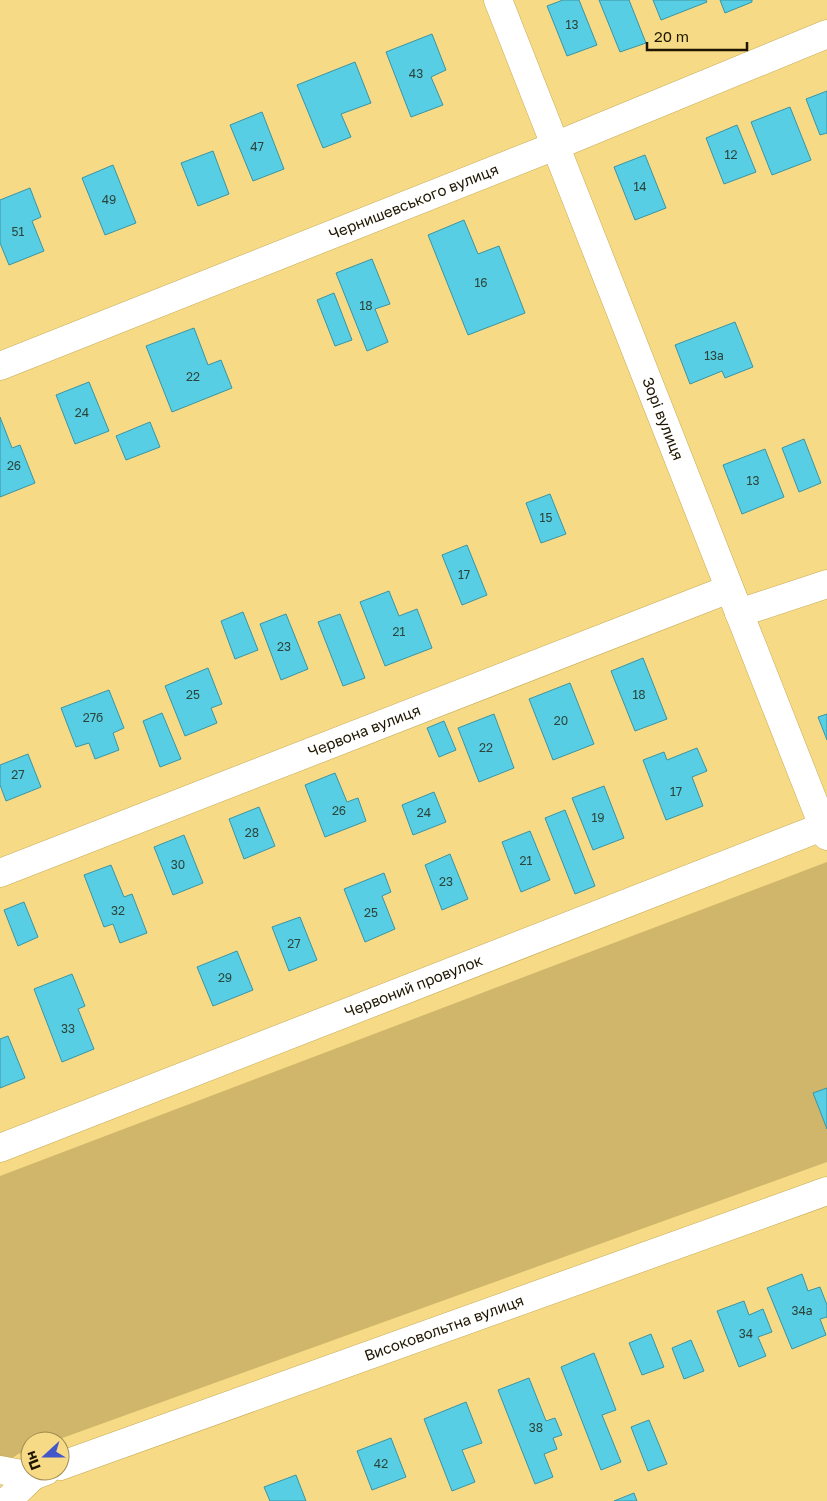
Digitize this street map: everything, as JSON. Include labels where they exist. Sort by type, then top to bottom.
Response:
[{"type":"street","name":"Зорі вулиця","points":[[498,0],[734,601],[826,829]]},
{"type":"street","name":"Чернишевського вулиця","points":[[0,366],[555,146],[827,34]]},
{"type":"street","name":"Червона вулиця","points":[[0,873],[734,601],[827,584]]},
{"type":"street","name":"Червоний провулок","points":[[0,1148],[826,829]]},
{"type":"street","name":"Високовольтна вулиця","points":[[70,1462],[827,1190]]},
{"type":"street","points":[[0,1470],[20,1472]]},
{"type":"street","points":[[7,1501],[31,1481]]},
{"type":"shaded area","points":[[827,862],[827,1162],[70,1435],[70,1431],[20,1431],[20,1453],[0,1467],[0,1176]]},
{"type":"building","points":[[563,0],[579,0],[597,45],[567,56],[547,6]]},
{"type":"building","points":[[599,0],[629,0],[646,43],[620,52]]},
{"type":"building","points":[[653,0],[706,0],[707,2],[661,20]]},
{"type":"building","points":[[720,0],[752,0],[752,2],[725,13]]},
{"type":"building","points":[[432,34],[446,70],[431,77],[443,105],[411,117],[386,52]]},
{"type":"building","points":[[355,62],[371,103],[341,114],[351,137],[323,148],[297,85]]},
{"type":"building","points":[[827,91],[827,133],[820,135],[806,99]]},
{"type":"building","points":[[790,107],[811,160],[772,175],[751,122]]},
{"type":"building","points":[[262,112],[284,169],[253,181],[230,125]]},
{"type":"building","points":[[737,125],[756,172],[724,184],[706,138]]},
{"type":"building","points":[[213,151],[229,194],[198,206],[181,163]]},
{"type":"building","points":[[645,155],[666,208],[635,220],[614,167]]},
{"type":"building","points":[[113,165],[136,223],[105,235],[82,178]]},
{"type":"building","points":[[30,188],[41,217],[32,221],[44,251],[9,265],[0,243],[0,200]]},
{"type":"building","points":[[464,220],[478,254],[499,246],[525,313],[468,335],[428,235]]},
{"type":"building","points":[[372,259],[390,304],[375,309],[388,342],[367,351],[336,273]]},
{"type":"building","points":[[334,293],[352,340],[335,346],[317,300]]},
{"type":"building","points":[[735,322],[753,367],[725,378],[722,371],[690,384],[675,345]]},
{"type":"building","points":[[194,328],[208,365],[221,360],[232,388],[172,412],[146,346]]},
{"type":"building","points":[[89,382],[109,431],[75,444],[56,395]]},
{"type":"building","points":[[0,417],[12,448],[20,445],[35,483],[0,497]]},
{"type":"building","points":[[150,422],[160,447],[126,460],[116,436]]},
{"type":"building","points":[[804,439],[821,483],[799,492],[782,448]]},
{"type":"building","points":[[765,449],[784,497],[742,514],[723,465]]},
{"type":"building","points":[[550,494],[566,534],[541,543],[526,503]]},
{"type":"building","points":[[467,545],[487,595],[462,605],[442,555]]},
{"type":"building","points":[[389,591],[399,616],[417,609],[432,648],[385,666],[360,602]]},
{"type":"building","points":[[243,612],[258,650],[235,659],[221,621]]},
{"type":"building","points":[[286,614],[308,669],[281,680],[260,624]]},
{"type":"building","points":[[340,614],[365,678],[343,686],[318,622]]},
{"type":"building","points":[[643,658],[667,719],[635,731],[611,671]]},
{"type":"building","points":[[208,668],[222,704],[211,708],[217,723],[185,736],[165,686]]},
{"type":"building","points":[[570,683],[594,744],[553,760],[529,699]]},
{"type":"building","points":[[109,690],[124,728],[113,733],[119,750],[95,759],[89,743],[76,747],[61,708]]},
{"type":"building","points":[[162,713],[181,759],[160,767],[143,721]]},
{"type":"building","points":[[494,714],[514,768],[479,782],[458,728]]},
{"type":"building","points":[[827,714],[827,740],[818,717]]},
{"type":"building","points":[[444,721],[456,750],[439,757],[427,728]]},
{"type":"building","points":[[697,748],[707,771],[692,777],[703,806],[666,820],[643,760],[664,752],[667,760]]},
{"type":"building","points":[[28,754],[41,787],[6,801],[0,785],[0,765]]},
{"type":"building","points":[[335,773],[347,802],[358,798],[366,821],[325,837],[305,785]]},
{"type":"building","points":[[604,786],[624,838],[593,850],[572,798]]},
{"type":"building","points":[[434,792],[446,822],[413,835],[402,805]]},
{"type":"building","points":[[259,807],[275,846],[244,859],[229,819]]},
{"type":"building","points":[[565,810],[595,886],[575,894],[545,818]]},
{"type":"building","points":[[530,831],[550,880],[521,892],[502,842]]},
{"type":"building","points":[[184,835],[203,883],[173,895],[154,847]]},
{"type":"building","points":[[450,854],[468,899],[442,910],[425,865]]},
{"type":"building","points":[[111,865],[124,897],[132,894],[147,933],[120,943],[113,924],[104,927],[84,875]]},
{"type":"building","points":[[384,873],[391,892],[382,896],[395,929],[365,942],[344,889]]},
{"type":"building","points":[[24,902],[38,937],[18,946],[4,910]]},
{"type":"building","points":[[300,917],[317,960],[289,971],[272,927]]},
{"type":"building","points":[[237,951],[253,990],[213,1006],[197,967]]},
{"type":"building","points":[[72,974],[85,1006],[78,1009],[94,1049],[62,1062],[34,989]]},
{"type":"building","points":[[8,1036],[25,1078],[0,1088],[0,1039]]},
{"type":"building","points":[[827,1088],[827,1129],[813,1093]]},
{"type":"building","points":[[802,1274],[808,1291],[820,1287],[827,1305],[827,1317],[820,1319],[826,1335],[792,1349],[767,1288]]},
{"type":"building","points":[[744,1301],[749,1315],[763,1309],[772,1332],[758,1337],[766,1356],[739,1367],[717,1311]]},
{"type":"building","points":[[651,1334],[664,1367],[642,1375],[629,1343]]},
{"type":"building","points":[[691,1340],[704,1371],[684,1379],[672,1348]]},
{"type":"building","points":[[594,1353],[616,1410],[602,1415],[621,1462],[601,1470],[561,1367]]},
{"type":"building","points":[[529,1378],[546,1421],[555,1418],[562,1435],[553,1438],[557,1449],[544,1454],[553,1477],[535,1484],[498,1390]]},
{"type":"building","points":[[466,1402],[482,1443],[462,1450],[475,1482],[452,1491],[424,1419]]},
{"type":"building","points":[[649,1420],[667,1464],[648,1471],[631,1427]]},
{"type":"building","points":[[391,1438],[406,1477],[372,1490],[357,1451]]},
{"type":"building","points":[[296,1475],[306,1501],[270,1501],[264,1487]]},
{"type":"building","points":[[634,1493],[637,1501],[614,1501]]}]
